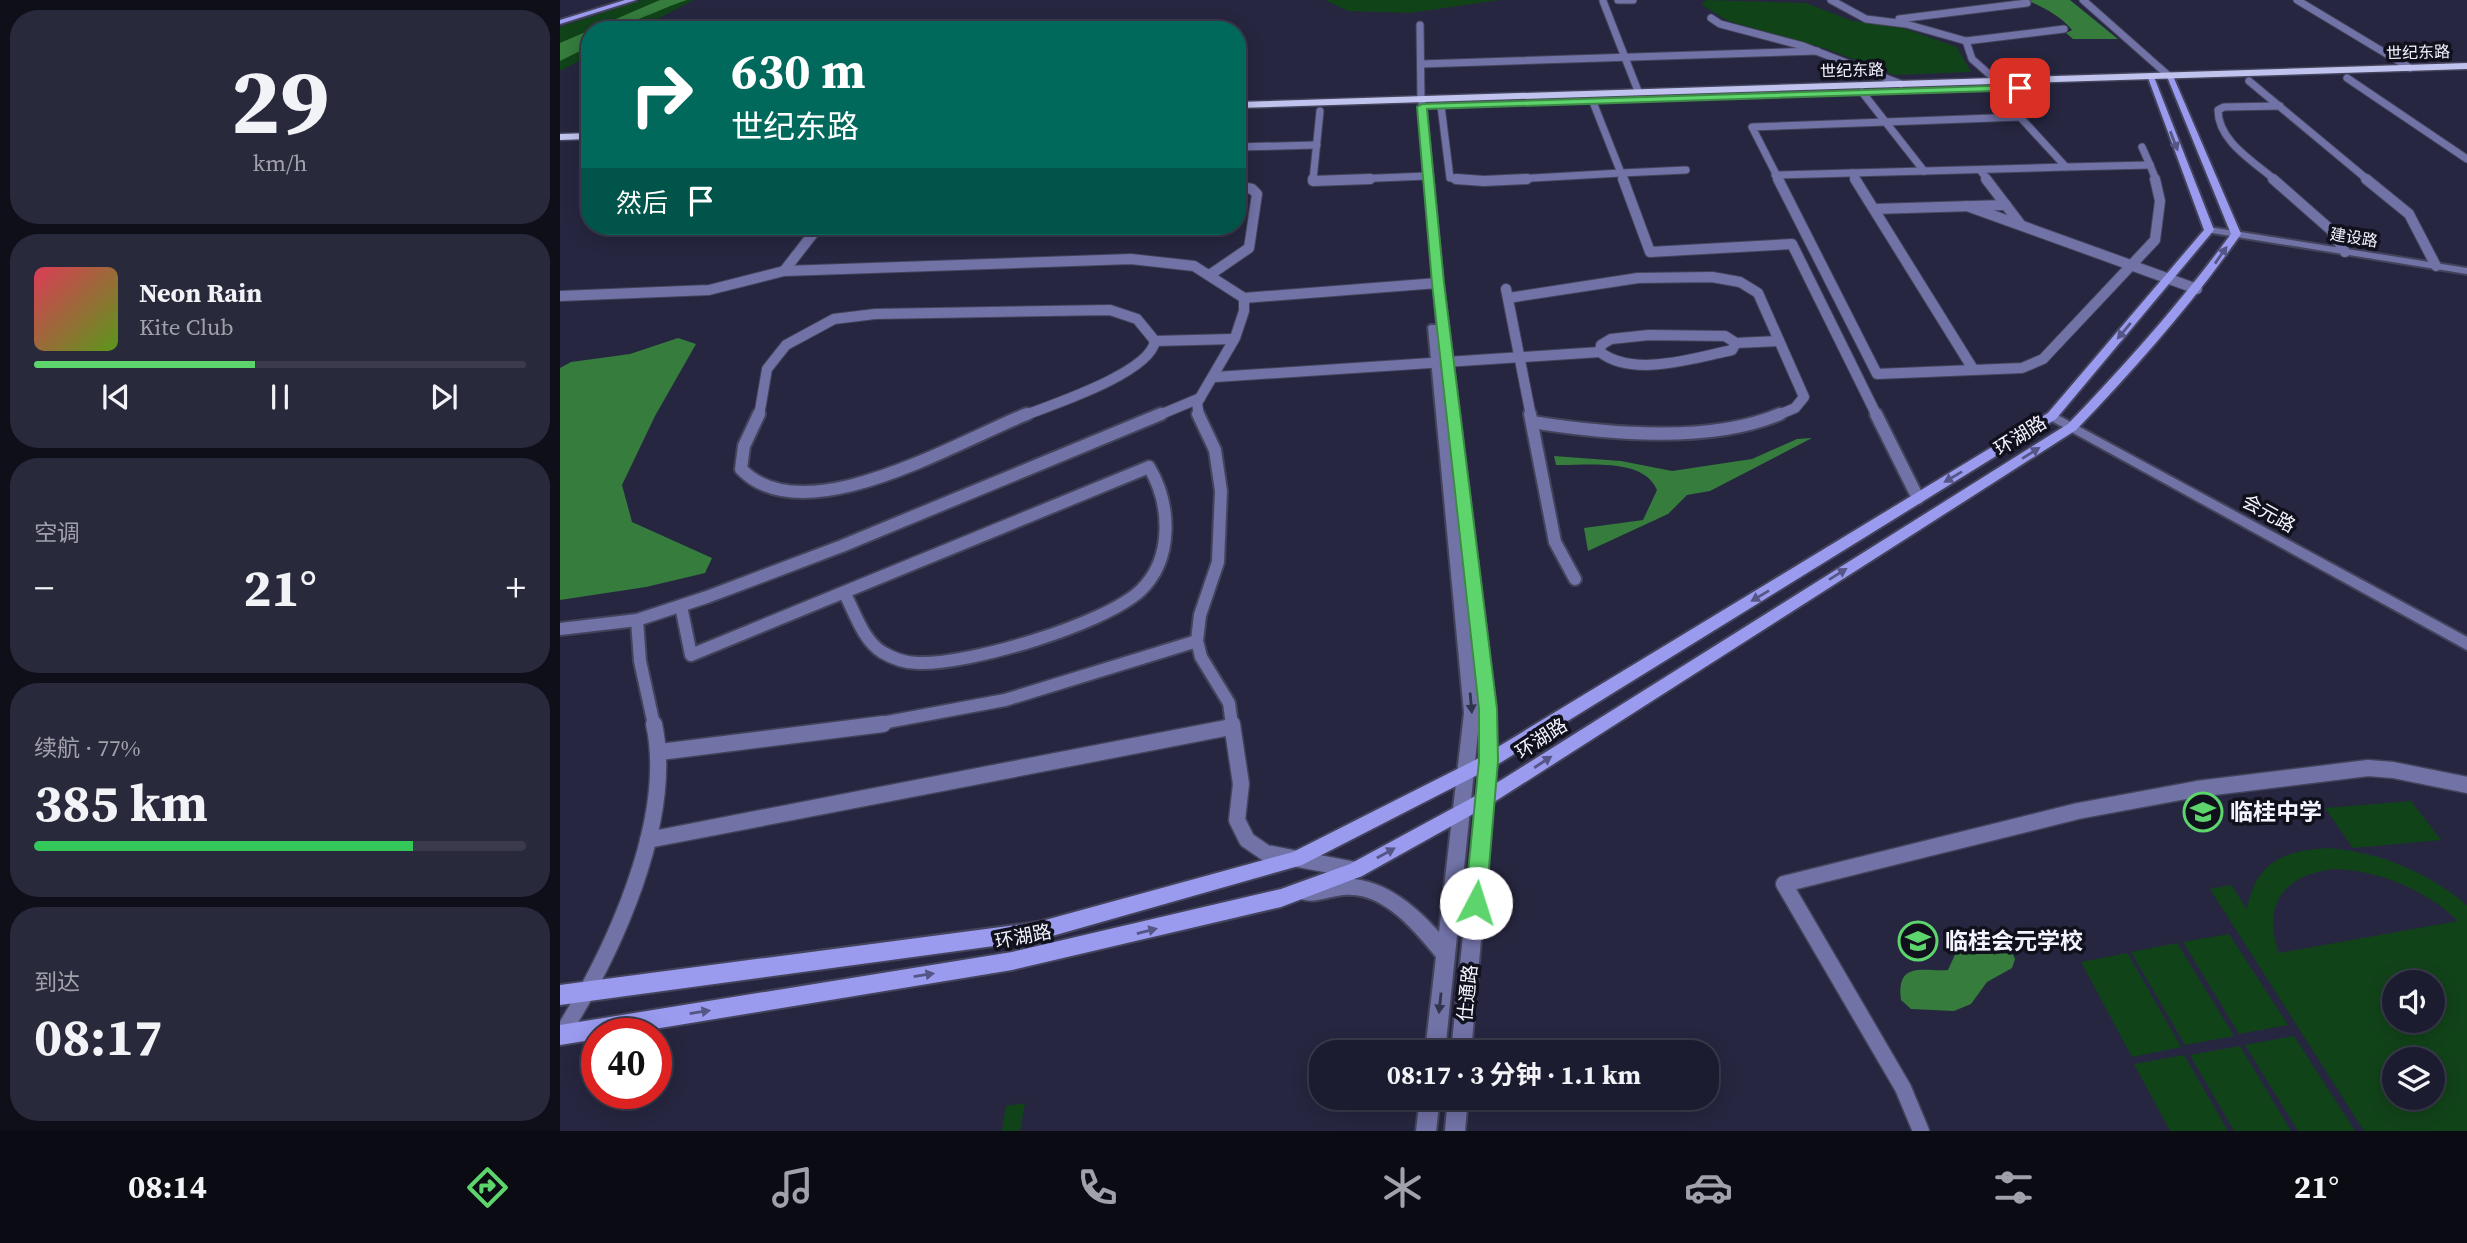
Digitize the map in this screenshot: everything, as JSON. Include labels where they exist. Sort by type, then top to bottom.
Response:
[{"type":"main road","points":[[560,21],[624,0]]},
{"type":"main road","points":[[560,21],[632,0]]},
{"type":"main road","name":"世纪东路","points":[[1246,105],[1417,103],[1441,106],[1593,102],[2467,66]]},
{"type":"main road","name":"世纪东路","points":[[2170,79],[2249,81],[2467,75]]},
{"type":"main road","points":[[2170,79],[2236,234]]},
{"type":"main road","points":[[2151,80],[2209,230]]},
{"type":"main road","name":"世纪东路","points":[[1246,114],[1638,91],[2151,80]]},
{"type":"main road","points":[[561,131],[581,127]]},
{"type":"main road","points":[[561,131],[581,134]]},
{"type":"main road","name":"环湖路","points":[[560,995],[1038,931],[1296,859],[1489,761],[2052,416],[2209,230]]},
{"type":"main road","name":"环湖路","points":[[561,1035],[1012,961],[1282,898],[1356,870],[1485,799],[2072,427],[2197,289],[2236,234]]},
{"type":"street","points":[[1618,0],[1633,0]]},
{"type":"street","points":[[1831,0],[1860,17],[1966,41],[2064,29]]},
{"type":"street","points":[[2083,0],[2170,79]]},
{"type":"street","points":[[2297,0],[2410,68]]},
{"type":"street","points":[[1603,1],[1638,91]]},
{"type":"street","points":[[1881,21],[2027,3]]},
{"type":"street","points":[[1711,18],[1720,24],[1816,51],[1901,84]]},
{"type":"street","points":[[1417,103],[1421,64],[1420,25]]},
{"type":"street","points":[[1966,41],[1972,59],[1998,82]]},
{"type":"street","points":[[1421,64],[1816,51]]},
{"type":"street","points":[[2347,78],[2467,159]]},
{"type":"street","points":[[2249,81],[2409,214],[2419,228],[2436,266]]},
{"type":"street","points":[[1862,92],[1924,171]]},
{"type":"street","points":[[1593,102],[1650,252],[1792,244],[1918,498]]},
{"type":"street","name":"仕通路","points":[[1417,103],[1443,361],[1488,709],[1489,761],[1462,1040]]},
{"type":"street","points":[[1441,106],[1441,131],[1450,178],[1484,181],[1686,170]]},
{"type":"street","points":[[2280,106],[2224,107],[2218,110],[2218,123],[2230,141],[2330,230],[2345,252]]},
{"type":"street","points":[[1320,111],[1313,181],[1423,176]]},
{"type":"street","points":[[2066,167],[2020,117],[1752,127],[1877,374],[2022,368],[2043,359],[2155,240],[2159,220],[2157,183],[2142,147]]},
{"type":"street","points":[[1246,147],[1317,145]]},
{"type":"street","points":[[1775,176],[2151,164]]},
{"type":"street","points":[[1980,170],[2021,225]]},
{"type":"street","points":[[1852,173],[1973,369]]},
{"type":"street","points":[[1211,274],[1249,248],[1257,194],[1246,188]]},
{"type":"street","points":[[1874,209],[2006,205]]},
{"type":"street","points":[[1968,206],[2197,289]]},
{"type":"street","name":"建设路","points":[[2209,230],[2467,271]]},
{"type":"street","points":[[785,271],[812,235]]},
{"type":"street","points":[[560,296],[709,290],[785,271],[1131,258],[1184,264],[1211,274],[1244,298],[1434,283]]},
{"type":"street","points":[[1532,422],[1608,432],[1648,434],[1701,430],[1777,416],[1794,409],[1804,397],[1754,289],[1728,280],[1681,277],[1621,278],[1507,293],[1555,542],[1575,579]]},
{"type":"street","points":[[1244,298],[1243,315],[1225,363],[1200,398],[1196,410],[1215,450],[1221,491],[1218,562],[1200,615],[1197,641],[1201,657],[1229,703],[1241,784],[1237,820],[1247,840],[1266,853],[1356,870]]},
{"type":"street","points":[[1110,310],[1134,315],[1146,326],[1155,341],[1153,349],[1142,360],[1096,385],[869,478],[809,493],[781,492],[762,487],[741,469],[744,446],[762,409],[763,387],[773,358],[802,334],[834,319],[875,314],[1110,310]]},
{"type":"street","points":[[1736,343],[1736,347],[1731,350],[1659,362],[1618,363],[1605,358],[1600,352],[1601,345],[1611,339],[1649,335],[1725,336],[1736,343],[1779,341]]},
{"type":"street","points":[[1155,341],[1233,339]]},
{"type":"street","points":[[1215,377],[1600,352]]},
{"type":"street","name":"仕通路","points":[[1436,1040],[1472,713],[1443,361]]},
{"type":"street","points":[[560,629],[637,620],[681,606],[842,546],[1200,398]]},
{"type":"street","name":"会元路","points":[[2052,416],[2467,644]]},
{"type":"street","points":[[681,606],[691,655],[1149,467],[1160,482],[1166,503],[1164,533],[1152,578],[1138,593],[1112,610],[1073,626],[998,649],[933,662],[904,661],[880,651],[871,641],[845,594]]},
{"type":"street","points":[[561,1035],[589,991],[617,934],[648,840],[660,752],[640,661],[637,620]]},
{"type":"street","points":[[660,752],[806,736],[942,714],[1109,671],[1197,641]]},
{"type":"street","points":[[648,840],[1231,727]]},
{"type":"street","points":[[1921,1131],[1903,1088],[1784,884],[2002,826],[2074,810],[2222,786],[2367,768],[2419,773],[2446,783],[2467,785]]},
{"type":"street","points":[[1282,898],[1352,886],[1382,895],[1430,935],[1446,955]]},
{"type":"street","points":[[1426,1131],[1428,1110]]},
{"type":"street","points":[[1455,1131],[1457,1110]]},
{"type":"shaded area","points":[[642,0],[694,0],[653,21],[581,21],[581,60],[560,71],[560,27]]},
{"type":"shaded area","points":[[660,0],[687,0],[632,21],[611,21]]},
{"type":"shaded area","points":[[1325,0],[1500,0],[1410,13],[1348,11]]},
{"type":"shaded area","points":[[1705,0],[1806,3],[1853,21],[1900,27],[1957,47],[1971,72],[1894,75],[1827,49],[1728,21],[1702,5]]},
{"type":"shaded area","points":[[2027,0],[2070,0],[2118,39],[2073,39],[2066,33],[2072,30],[2062,20]]},
{"type":"shaded area","points":[[581,34],[581,50],[560,61],[560,43]]},
{"type":"shaded area","points":[[678,338],[696,344],[655,416],[622,485],[632,522],[712,558],[705,573],[646,587],[560,600],[560,368],[571,362],[630,354]]},
{"type":"shaded area","points":[[1812,438],[1710,491],[1687,495],[1668,514],[1588,551],[1584,528],[1643,520],[1657,490],[1650,479],[1640,472],[1612,466],[1556,465],[1554,456],[1621,461],[1672,471],[1752,459],[1797,439]]},
{"type":"shaded area","points":[[2411,801],[2441,840],[2353,848],[2325,808]]},
{"type":"shaded area","points":[[2328,848],[2384,859],[2436,883],[2467,905],[2467,1131],[2364,1131],[2210,889],[2231,885],[2247,909],[2257,880],[2265,870],[2285,856]],"holes":[[[2351,870],[2385,878],[2417,891],[2458,921],[2279,953],[2273,920],[2281,894],[2290,885],[2317,872]]]},
{"type":"shaded area","points":[[1977,928],[1990,931],[2005,943],[2015,959],[2012,968],[1987,982],[1971,1004],[1954,1011],[1911,1009],[1901,1000],[1901,987],[1907,973],[1948,970],[1962,939]]},
{"type":"shaded area","points":[[2229,934],[2288,1025],[2239,1034],[2183,942]]},
{"type":"shaded area","points":[[2177,943],[2234,1036],[2185,1045],[2131,952]]},
{"type":"shaded area","points":[[2128,953],[2181,1047],[2132,1057],[2081,962]]},
{"type":"shaded area","points":[[2294,1036],[2355,1131],[2298,1131],[2245,1045]]},
{"type":"shaded area","points":[[2240,1046],[2291,1131],[2234,1131],[2190,1055]]},
{"type":"shaded area","points":[[2184,1055],[2228,1131],[2170,1131],[2134,1064]]},
{"type":"shaded area","points":[[1025,1103],[1020,1131],[1002,1131],[1006,1106]]},
{"type":"place","name":"临桂中学","points":[[2203,812]]},
{"type":"place","name":"临桂会元学校","points":[[1918,941]]},
{"type":"route","points":[[1476,903],[1489,761],[1488,709],[1438,283],[1422,107],[2020,88]]}]
